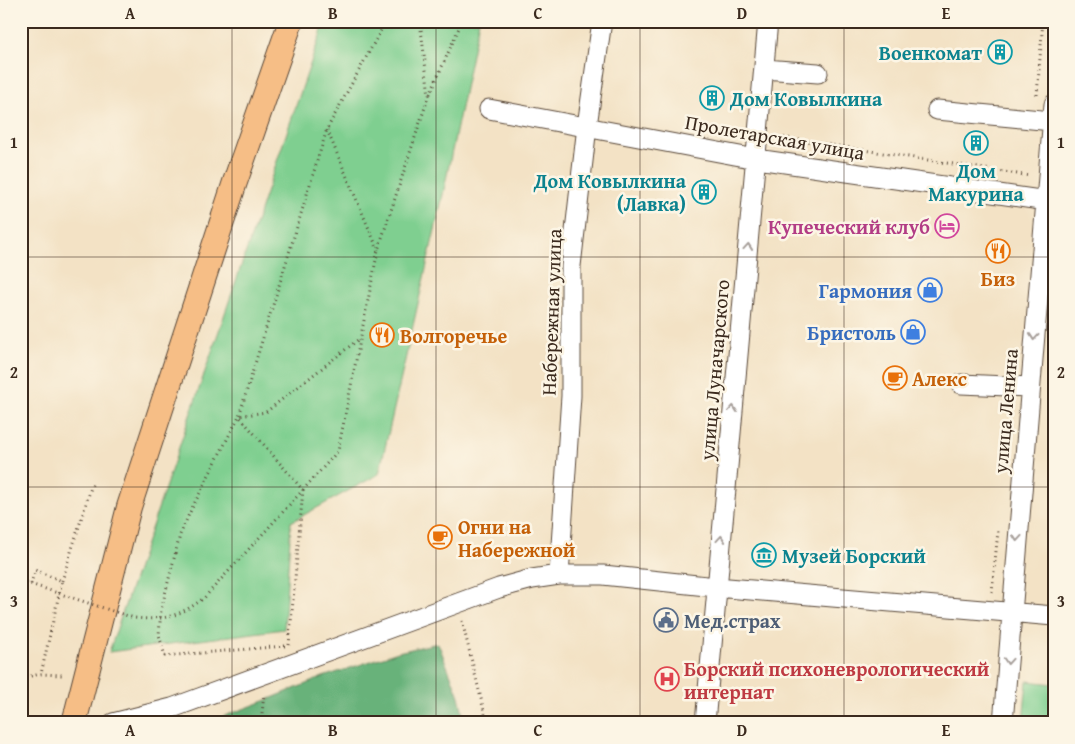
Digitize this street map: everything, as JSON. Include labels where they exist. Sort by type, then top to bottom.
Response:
[{"type":"main road","points":[[74,723],[129,507],[235,182],[291,21]]},
{"type":"street","name":"Набережная улица","points":[[559,575],[571,396],[571,266],[587,126],[602,21]]},
{"type":"street","name":"улица Луначарского","points":[[704,723],[768,21]]},
{"type":"street","points":[[764,69],[818,73]]},
{"type":"street","name":"Пролетарская улица","points":[[489,109],[756,159],[1049,202]]},
{"type":"street","points":[[937,110],[1053,112]]},
{"type":"street","name":"улица Ленина","points":[[1003,723],[1030,387],[1045,302],[1053,112]]},
{"type":"street","points":[[962,384],[1030,387]]},
{"type":"street","points":[[113,723],[172,708],[516,584],[559,575],[603,575],[716,587],[1054,616]]},
{"type":"path","points":[[250,648],[165,656],[159,635],[161,610],[180,535],[238,416],[327,129],[386,21]]},
{"type":"path","points":[[420,21],[429,95]]},
{"type":"path","points":[[21,581],[134,618],[150,620],[169,618],[187,611],[204,598],[338,451],[378,250],[429,95],[462,21]]},
{"type":"path","points":[[327,129],[378,250]]},
{"type":"path","points":[[758,134],[1030,177]]},
{"type":"path","points":[[238,416],[266,412],[359,339]]},
{"type":"path","points":[[238,416],[303,490],[288,645]]},
{"type":"path","points":[[41,674],[62,581],[93,481]]},
{"type":"path","points":[[31,584],[35,570],[62,581]]},
{"type":"path","points":[[458,604],[486,723]]},
{"type":"path","points":[[261,723],[266,673]]},
{"type":"path","points":[[21,678],[41,674],[62,676]]},
{"type":"green space","points":[[325,21],[479,21],[442,199],[379,474],[291,522],[284,629],[109,652]]},
{"type":"green space","points":[[438,643],[459,696],[465,723],[206,723],[323,677],[398,652]]},
{"type":"green space","points":[[1027,681],[1054,684],[1054,723],[1023,723]]},
{"type":"place","name":"Военкомат","points":[[1000,52]]},
{"type":"place","name":"Дом Ковылкина","points":[[712,98]]},
{"type":"place","name":"Дом Макурина","points":[[976,143]]},
{"type":"place","name":"Дом Ковылкина (Лавка)","points":[[704,192]]},
{"type":"place","name":"Купеческий клуб","points":[[947,226]]},
{"type":"place","name":"Биз","points":[[998,251]]},
{"type":"place","name":"Гармония","points":[[930,290]]},
{"type":"place","name":"Бристоль","points":[[913,332]]},
{"type":"place","name":"Волгоречье","points":[[382,335]]},
{"type":"place","name":"Алекс","points":[[895,378]]},
{"type":"place","name":"Огни на Набережной","points":[[440,537]]},
{"type":"place","name":"Музей Борский","points":[[764,555]]},
{"type":"place","name":"Мед.страх","points":[[666,620]]},
{"type":"place","name":"Борский психоневрологический интернат","points":[[667,679]]}]
